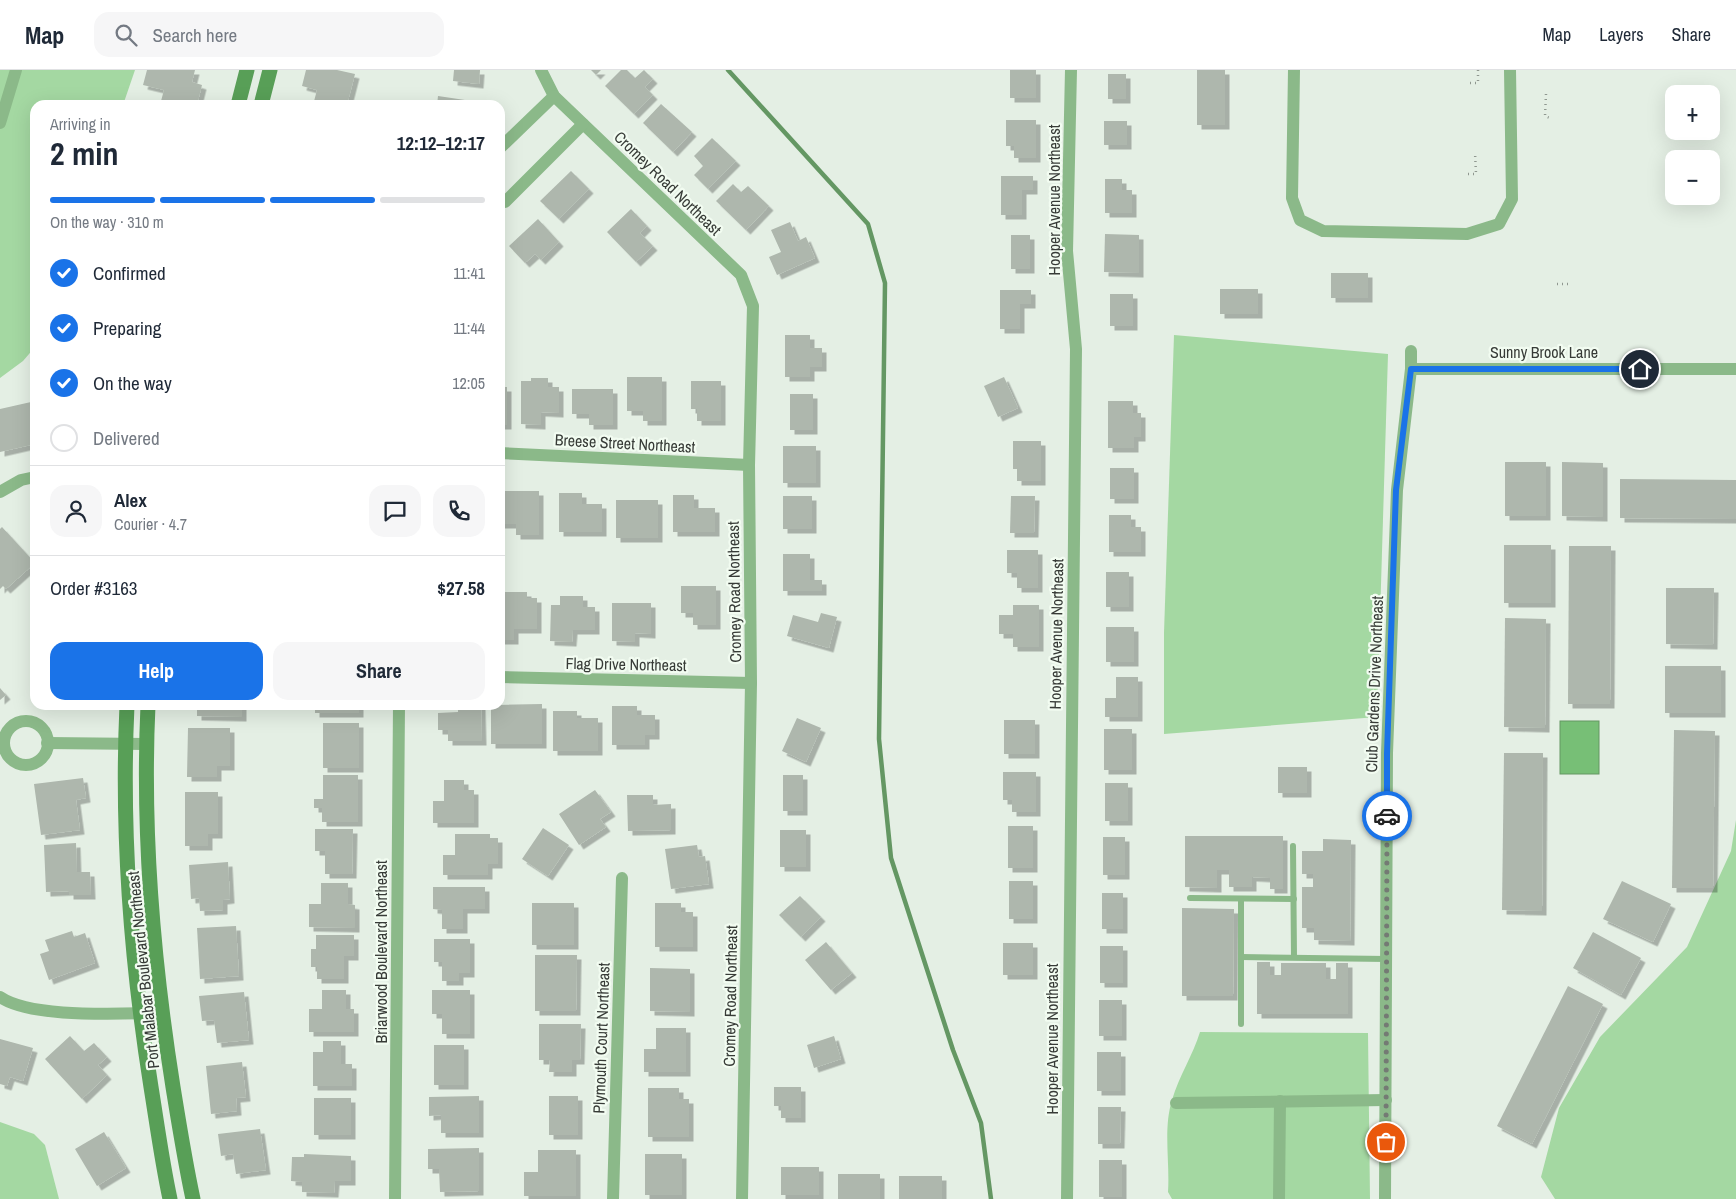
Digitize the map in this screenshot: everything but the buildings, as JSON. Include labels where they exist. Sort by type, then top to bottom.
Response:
[{"type":"street","points":[[0,123],[16,70]]},
{"type":"street","points":[[262,100],[270,70]]},
{"type":"street","name":"Cromey Road Northeast","points":[[541,70],[554,96],[741,275],[753,306],[749,465],[751,683],[742,1199]]},
{"type":"street","name":"Hooper Avenue Northeast","points":[[1067,1199],[1076,349],[1067,251],[1071,70]]},
{"type":"street","points":[[1294,70],[1292,198],[1300,220],[1323,232],[1467,234],[1499,224],[1512,200],[1510,70]]},
{"type":"street","points":[[239,100],[246,76],[266,88]]},
{"type":"street","points":[[505,143],[554,96]]},
{"type":"street","points":[[505,202],[583,124]]},
{"type":"street","name":"Club Gardens Drive Northeast","points":[[1386,1199],[1387,754],[1396,490],[1411,369],[1411,351]]},
{"type":"street","name":"Sunny Brook Lane","points":[[1411,369],[1736,368]]},
{"type":"street","name":"Breese Street Northeast","points":[[505,453],[749,465]]},
{"type":"street","points":[[0,492],[21,480],[30,478]]},
{"type":"street","name":"Flag Drive Northeast","points":[[505,677],[751,683]]},
{"type":"street","name":"Port Malabar Boulevard Northeast","points":[[127,710],[125,744],[126,859],[139,1013],[170,1199]]},
{"type":"street","name":"Port Malabar Boulevard Northeast","points":[[148,710],[146,744],[149,866],[162,1013],[193,1199]]},
{"type":"street","name":"Briarwood Boulevard Northeast","points":[[395,1199],[399,710]]},
{"type":"street","points":[[48,743],[146,744]]},
{"type":"street","name":"Plymouth Court Northeast","points":[[613,1199],[622,878]]},
{"type":"street","points":[[0,997],[9,1004],[40,1012],[162,1013]]},
{"type":"street","points":[[1176,1103],[1386,1100]]},
{"type":"street","points":[[1279,1199],[1280,1101]]},
{"type":"lane","points":[[1293,846],[1294,957]]},
{"type":"lane","points":[[1190,898],[1294,899]]},
{"type":"lane","points":[[1241,899],[1241,1024]]},
{"type":"lane","points":[[1241,957],[1387,959]]},
{"type":"path","points":[[1470,83],[1478,83],[1478,70]]},
{"type":"path","points":[[1546,94],[1546,116],[1552,118]]},
{"type":"path","points":[[1468,174],[1476,174],[1475,152]]},
{"type":"path","points":[[1557,284],[1568,284]]},
{"type":"shaded area","points":[[0,70],[135,70],[125,100],[30,100],[30,353],[23,361],[0,378]]},
{"type":"shaded area","points":[[1174,335],[1388,354],[1377,717],[1164,734],[1164,633]]},
{"type":"shaded area","points":[[1560,721],[1599,721],[1599,774],[1560,774]]},
{"type":"shaded area","points":[[1736,820],[1736,1199],[1555,1199],[1541,1177],[1559,1108],[1600,1037],[1687,947],[1731,851]]},
{"type":"shaded area","points":[[1200,1032],[1368,1033],[1370,1199],[1172,1199],[1168,1192],[1167,1134],[1169,1111],[1175,1091]]},
{"type":"shaded area","points":[[0,1122],[34,1134],[45,1145],[59,1199],[0,1199]]},
{"type":"waterway","points":[[728,70],[868,224],[885,283],[879,739],[891,858],[953,1050],[981,1123],[991,1199]]},
{"type":"way so far","points":[[1386,1142],[1387,816]]},
{"type":"route","points":[[1387,816],[1387,754],[1396,490],[1411,369],[1640,369]]}]
